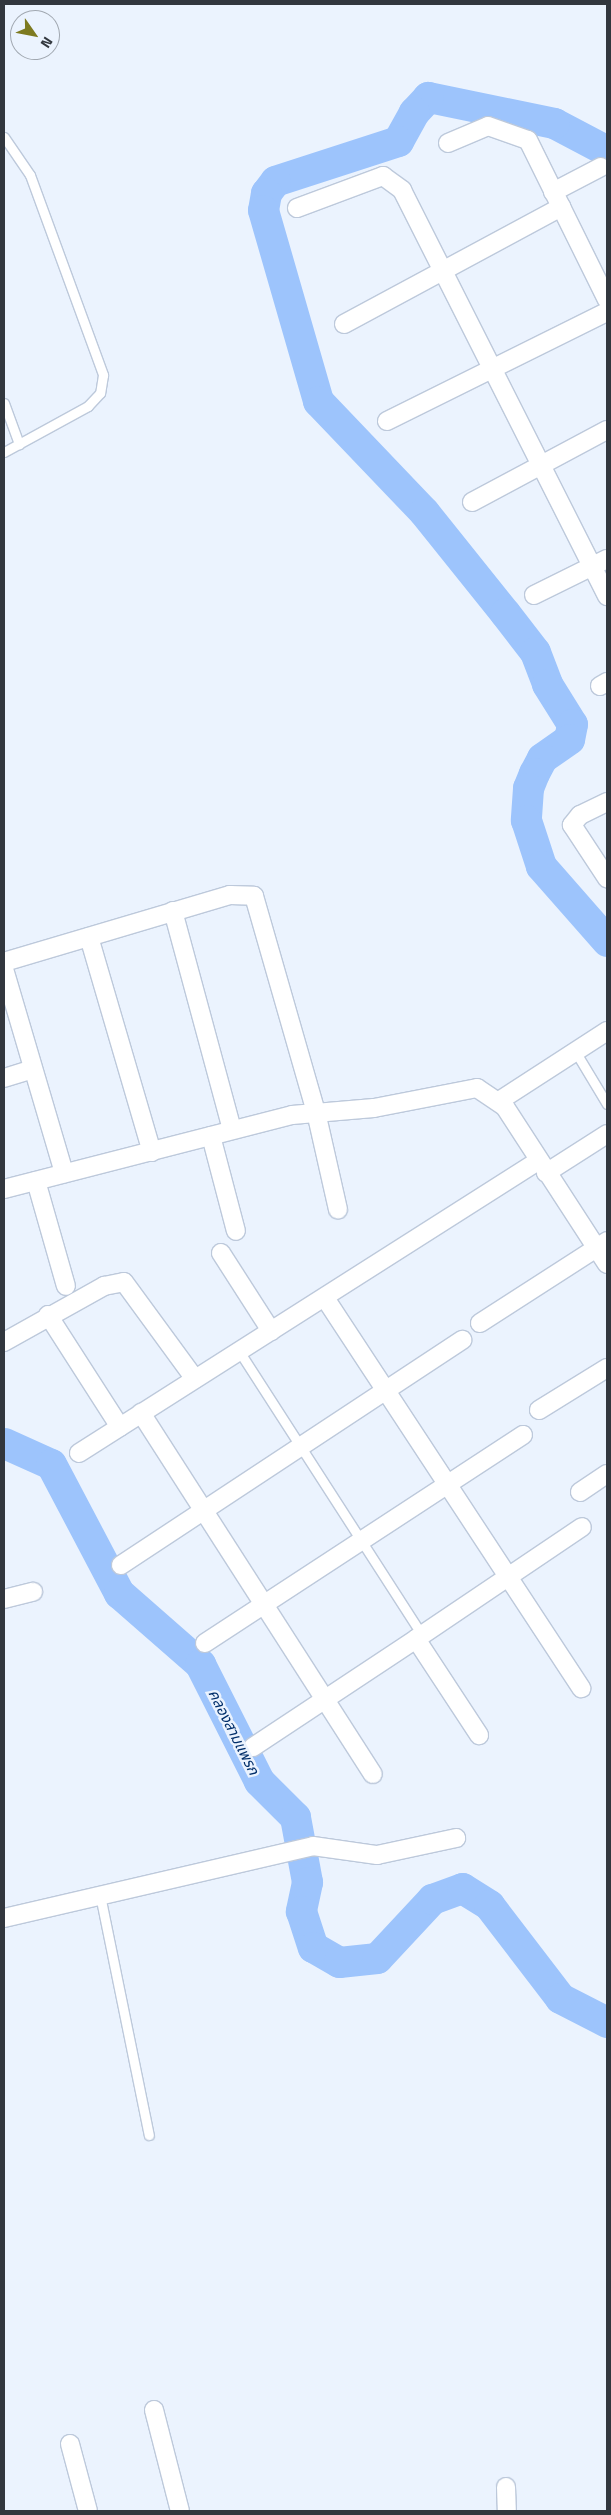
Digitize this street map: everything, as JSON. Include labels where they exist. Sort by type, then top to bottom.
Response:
[{"type":"street","points":[[448,143],[488,126],[514,132],[528,140],[557,199],[602,274],[607,300]]},
{"type":"street","points":[[344,324],[442,271],[557,199],[601,167]]},
{"type":"street","points":[[297,208],[371,178],[392,179],[442,271],[538,466],[600,562],[607,596]]},
{"type":"street","points":[[387,421],[607,312]]},
{"type":"street","points":[[472,502],[607,430]]},
{"type":"street","points":[[534,595],[600,562]]},
{"type":"street","points":[[607,802],[580,815],[572,825],[607,878]]},
{"type":"street","points":[[4,962],[241,892],[254,896],[316,1112],[338,1210]]},
{"type":"street","points":[[173,911],[232,1129]]},
{"type":"street","points":[[89,937],[152,1152]]},
{"type":"street","points":[[4,969],[64,1173]]},
{"type":"street","points":[[499,1101],[607,1031]]},
{"type":"street","points":[[4,1078],[33,1069]]},
{"type":"street","points":[[4,1189],[152,1152],[232,1129],[316,1112],[374,1108],[477,1088],[499,1101],[542,1167],[602,1244],[607,1264]]},
{"type":"street","points":[[79,1453],[325,1298],[542,1167],[607,1134]]},
{"type":"street","points":[[211,1136],[236,1231]]},
{"type":"street","points":[[36,1180],[66,1286]]},
{"type":"street","points":[[480,1323],[602,1244]]},
{"type":"street","points":[[221,1253],[271,1331]]},
{"type":"street","points":[[4,1342],[48,1315],[104,1286],[124,1282],[195,1379]]},
{"type":"street","points":[[325,1298],[581,1688]]},
{"type":"street","points":[[48,1315],[120,1427]]},
{"type":"street","points":[[121,1565],[462,1340]]},
{"type":"street","points":[[540,1410],[607,1368]]},
{"type":"street","points":[[141,1413],[206,1510],[373,1774]]},
{"type":"street","points":[[205,1643],[264,1602],[360,1542],[523,1435]]},
{"type":"street","points":[[580,1492],[607,1474]]},
{"type":"street","points":[[253,1747],[509,1578],[582,1527]]},
{"type":"street","points":[[4,1599],[33,1592]]},
{"type":"street","points":[[419,1637],[479,1735]]},
{"type":"street","points":[[4,1918],[313,1846],[377,1855],[456,1838]]},
{"type":"street","points":[[154,2410],[180,2511]]},
{"type":"street","points":[[70,2444],[88,2511]]},
{"type":"street","points":[[506,2486],[507,2511]]},
{"type":"lane","points":[[4,137],[30,175],[104,375],[100,393],[88,406],[4,452]]},
{"type":"lane","points":[[4,403],[19,444]]},
{"type":"lane","points":[[575,1051],[607,1104]]},
{"type":"lane","points":[[240,1351],[419,1637]]},
{"type":"lane","points":[[100,1896],[149,2135]]},
{"type":"waterway","points":[[607,151],[554,123],[428,97],[414,112],[398,141],[275,181],[266,193],[263,210],[318,401],[424,512],[505,613],[535,652],[547,684],[572,724],[569,739],[542,758],[534,773],[528,788],[526,820],[541,866],[607,941]]},
{"type":"waterway","name":"คลองสามแพรก","points":[[4,1443],[51,1464],[119,1593],[200,1664],[259,1781],[295,1817],[307,1882],[301,1911],[313,1947],[339,1962],[377,1958],[432,1899],[462,1888],[489,1905],[560,1998],[607,2022]]}]
